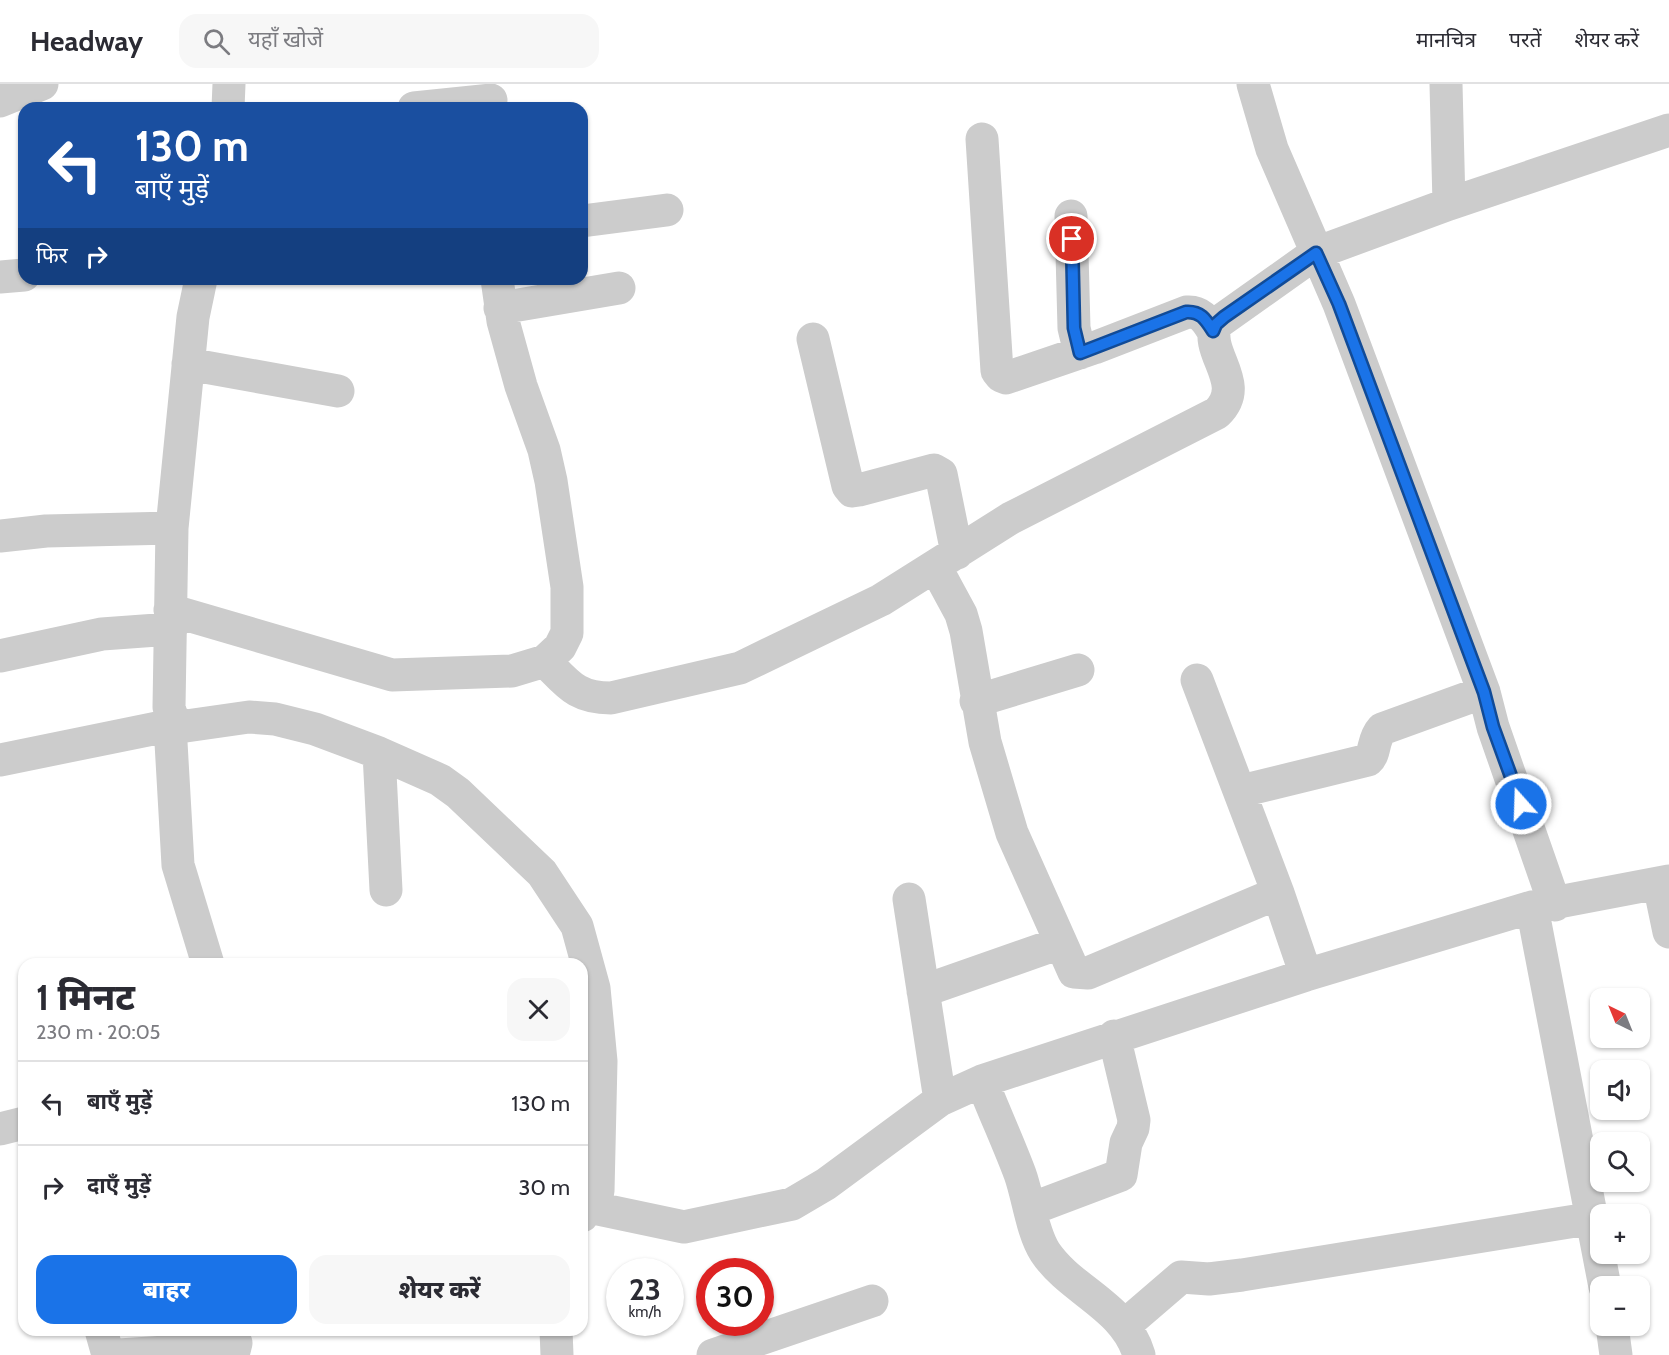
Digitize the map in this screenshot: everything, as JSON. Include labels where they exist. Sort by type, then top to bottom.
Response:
[{"type":"street","points":[[0,101],[42,84]]},
{"type":"street","points":[[228,102],[229,84]]},
{"type":"street","points":[[1253,84],[1272,149],[1339,304],[1484,692],[1544,906],[1592,1204]]},
{"type":"street","points":[[1446,84],[1449,204]]},
{"type":"street","points":[[444,102],[494,92]]},
{"type":"street","points":[[1213,331],[1216,324],[1224,317],[1316,253],[1449,204],[1669,130]]},
{"type":"street","points":[[545,661],[576,692],[592,698],[611,698],[707,678],[740,668],[880,600],[1042,502],[1217,413],[1229,396],[1229,386],[1213,331],[1204,317],[1196,312],[1186,312],[1080,353],[1006,378],[997,371],[982,139]]},
{"type":"street","points":[[588,220],[667,210]]},
{"type":"street","points":[[1071,216],[1074,328],[1080,353]]},
{"type":"street","points":[[0,277],[18,276]]},
{"type":"street","points":[[200,285],[193,317],[172,528],[169,707],[174,725],[178,865],[206,958]]},
{"type":"street","points":[[0,656],[170,619],[392,675],[512,671],[545,661],[560,647],[567,633],[567,587],[544,450],[521,386],[498,293],[619,288]]},
{"type":"street","points":[[813,339],[848,486],[852,491],[934,470],[941,474],[946,559],[962,614],[985,742],[1012,833],[1074,972],[1081,975],[1278,893]]},
{"type":"street","points":[[188,364],[338,391]]},
{"type":"street","points":[[0,536],[172,528]]},
{"type":"street","points":[[976,701],[1078,670]]},
{"type":"street","points":[[1197,680],[1241,791],[1306,975]]},
{"type":"street","points":[[1241,791],[1368,760],[1373,753],[1375,737],[1382,729],[1484,692]]},
{"type":"street","points":[[0,760],[174,725],[186,726],[249,717],[275,719],[315,729],[379,753],[440,780],[458,793],[542,873],[577,926],[586,958]]},
{"type":"street","points":[[379,753],[386,890]]},
{"type":"street","points":[[588,1211],[684,1227],[792,1204],[826,1184],[940,1100],[982,1081],[1306,975],[1544,906],[1664,883],[1669,932]]},
{"type":"street","points":[[909,899],[940,1100]]},
{"type":"street","points":[[923,991],[1060,943]]},
{"type":"street","points":[[588,966],[594,988],[601,1061],[598,1191],[588,1205]]},
{"type":"street","points":[[1031,1209],[1121,1175],[1126,1143],[1134,1120],[1114,1036]]},
{"type":"street","points":[[982,1081],[1020,1175],[1043,1249],[1055,1265],[1096,1298],[1124,1326],[1139,1355]]},
{"type":"street","points":[[0,1130],[18,1125]]},
{"type":"street","points":[[1124,1326],[1181,1277],[1209,1279],[1242,1275],[1590,1219]]},
{"type":"street","points":[[713,1355],[872,1301]]},
{"type":"street","points":[[103,1336],[108,1355]]},
{"type":"street","points":[[119,1355],[166,1352],[227,1336],[236,1343],[233,1355]]},
{"type":"street","points":[[556,1336],[557,1355]]},
{"type":"street","points":[[1613,1336],[1616,1355]]},
{"type":"route","points":[[1072,239],[1074,328],[1080,353],[1186,312],[1196,312],[1204,317],[1213,331],[1216,324],[1224,317],[1316,253],[1339,304],[1476,670],[1493,727],[1521,804]]}]
